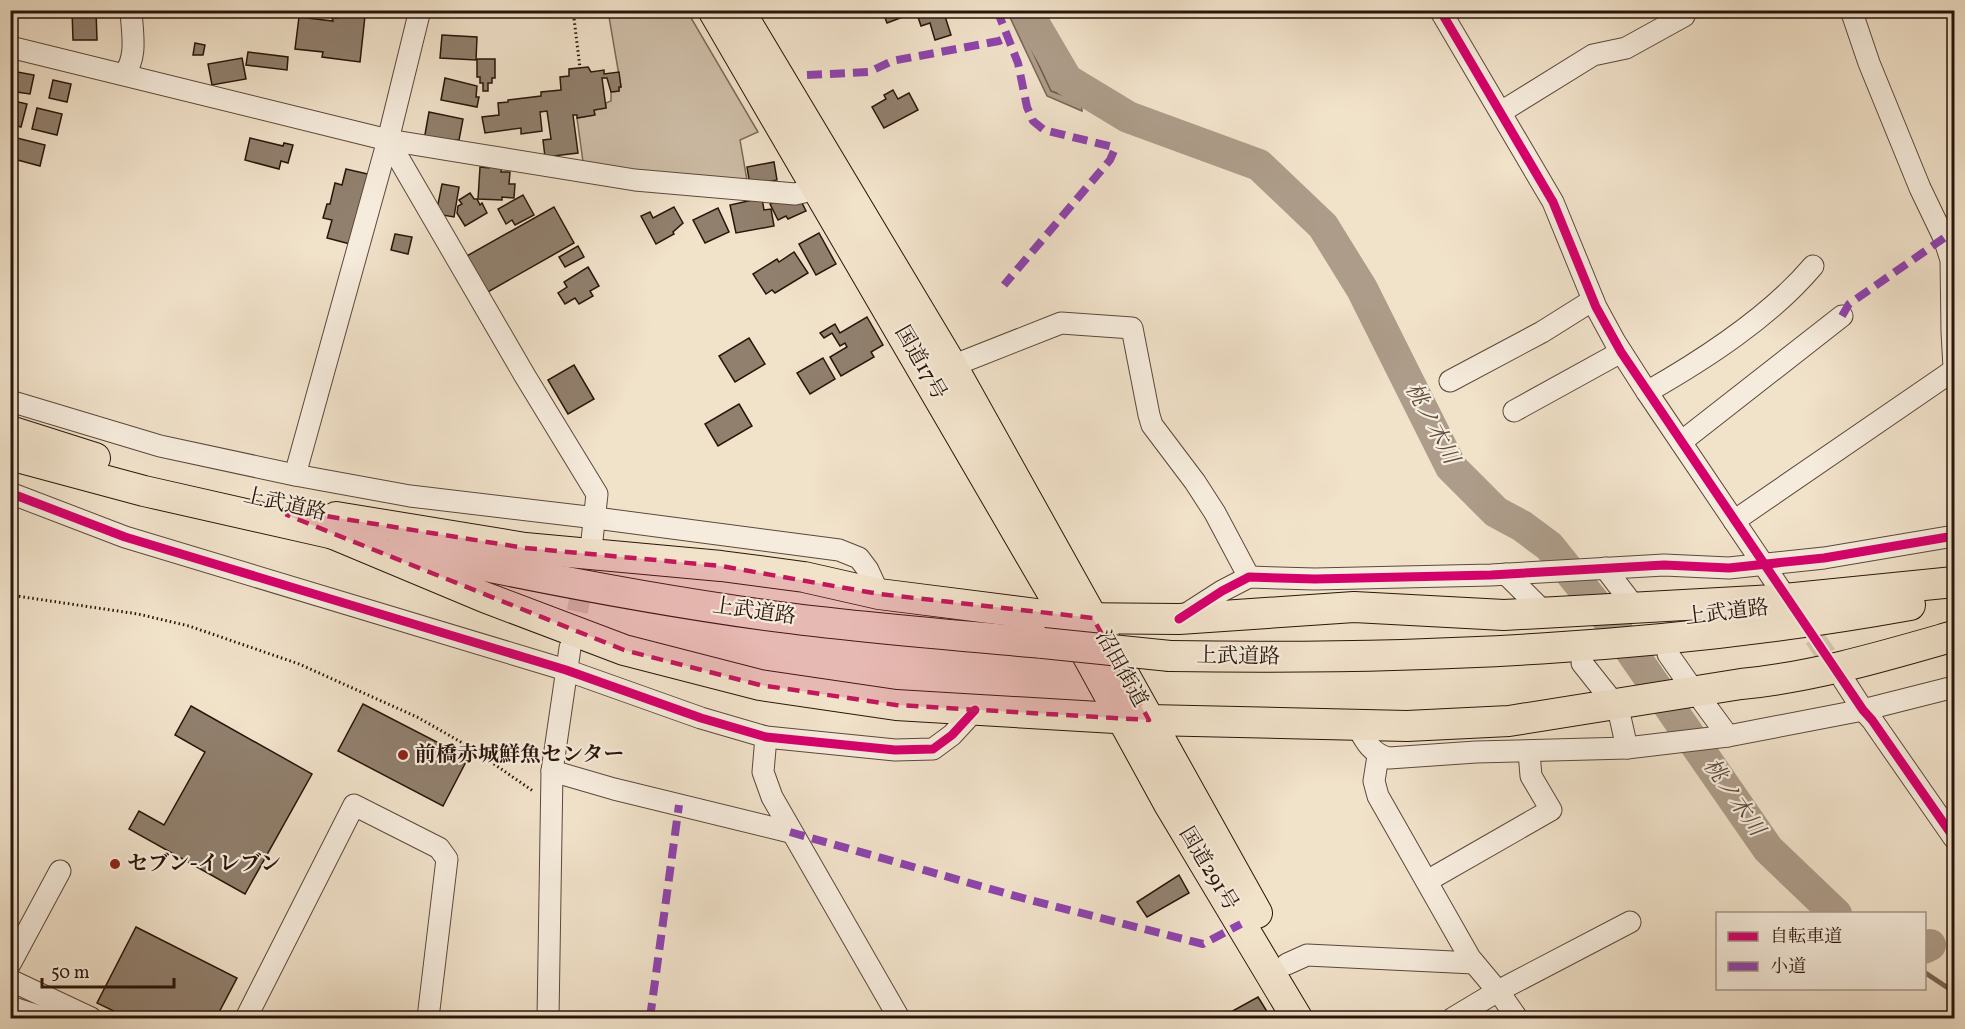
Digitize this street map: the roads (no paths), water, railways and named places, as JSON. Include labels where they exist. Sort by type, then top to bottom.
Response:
[{"type":"highway","name":"国道17号","points":[[713,10],[816,186],[1080,618]]},
{"type":"highway","name":"国道17号","points":[[740,10],[952,366],[1080,618],[1136,719]]},
{"type":"highway","name":"上武道路","points":[[10,431],[91,457],[333,525],[559,582],[781,617],[882,629],[1170,656],[1383,657],[1561,629],[1823,619],[1954,597]]},
{"type":"highway","name":"上武道路","points":[[10,455],[144,491],[333,525]]},
{"type":"highway","points":[[333,525],[525,548],[721,566],[794,576],[879,594],[1080,618],[1179,619],[1354,607],[1504,615],[1561,629],[1644,625],[1774,600],[1954,582]]},
{"type":"highway","points":[[333,525],[484,597],[624,650],[760,685],[896,705],[1136,719],[1407,726],[1509,721],[1618,706],[1821,672],[1954,636]]},
{"type":"highway","name":"国道291号","points":[[1136,719],[1287,964],[1317,1018]]},
{"type":"highway","name":"国道291号","points":[[1136,719],[1168,804],[1297,1018]]},
{"type":"street","points":[[124,74],[132,58],[131,10]]},
{"type":"street","points":[[295,475],[388,140],[420,10]]},
{"type":"street","points":[[1440,10],[1553,202],[1593,300],[1621,352],[1784,595]]},
{"type":"street","points":[[1734,521],[1954,369],[1951,260],[1944,238],[1920,188],[1869,63],[1851,10]]},
{"type":"street","points":[[1501,112],[1593,55],[1626,48],[1684,16]]},
{"type":"street","points":[[10,47],[388,140],[635,180],[795,194],[808,191],[816,186]]},
{"type":"street","points":[[388,140],[525,376],[597,494],[592,540]]},
{"type":"street","points":[[1647,392],[1736,334],[1779,300],[1813,266]]},
{"type":"street","points":[[1450,381],[1542,332],[1593,300]]},
{"type":"street","points":[[1681,442],[1842,316]]},
{"type":"street","points":[[952,366],[1061,323],[1132,328],[1152,425],[1215,513],[1249,577]]},
{"type":"street","points":[[1514,411],[1621,352]]},
{"type":"street","points":[[10,400],[160,446],[295,475],[410,496],[839,550],[859,558],[868,570],[879,594]]},
{"type":"street","points":[[10,493],[125,537],[566,670],[701,718],[766,737],[895,750],[933,749],[952,735],[975,710]]},
{"type":"street","points":[[1179,619],[1222,591],[1249,577],[1327,579],[1664,565],[1729,568],[1766,566],[1954,536]]},
{"type":"street","points":[[1598,568],[1644,625],[1723,737]]},
{"type":"street","points":[[1514,573],[1561,629],[1618,706],[1627,748]]},
{"type":"street","points":[[548,1018],[552,771],[570,648]]},
{"type":"street","points":[[1844,679],[1863,710],[1954,838]]},
{"type":"street","points":[[1356,724],[1378,756],[1389,758],[1476,752],[1627,748],[1769,730],[1863,710],[1954,687]]},
{"type":"street","points":[[766,737],[763,772],[772,797],[790,832],[899,1018]]},
{"type":"street","points":[[1427,881],[1551,810],[1531,776],[1529,752]]},
{"type":"street","points":[[1378,756],[1374,781],[1378,796],[1474,963],[1517,1018]]},
{"type":"street","points":[[552,771],[614,789],[790,832]]},
{"type":"street","points":[[246,1018],[354,806],[439,848],[447,859],[428,1018]]},
{"type":"street","points":[[10,964],[60,871]]},
{"type":"street","points":[[1452,1018],[1630,922]]},
{"type":"street","points":[[1287,964],[1307,955],[1474,963]]},
{"type":"street","points":[[10,980],[91,1018]]},
{"type":"street","points":[[10,1007],[45,1018]]},
{"type":"water","points":[[1007,11],[1044,11],[1057,43],[1079,72],[1082,111],[1047,96]]},
{"type":"waterway","name":"桃ノ木川","points":[[1026,10],[1067,80],[1128,117],[1259,165],[1323,226],[1362,289],[1451,467],[1496,512],[1522,526],[1549,546],[1615,628],[1768,849],[1834,912]]},
{"type":"waterway","points":[[1926,947],[1930,945]]},
{"type":"waterway","name":"桃ノ木川","points":[[1926,973],[1954,992]]},
{"type":"tunnel","points":[[571,642],[592,540]]},
{"type":"tunnel","points":[[1797,612],[1842,678]]},
{"type":"place","name":"前橋赤城鮮魚センター","points":[[403,755]]},
{"type":"place","name":"セブン-イレブン","points":[[115,864]]}]
